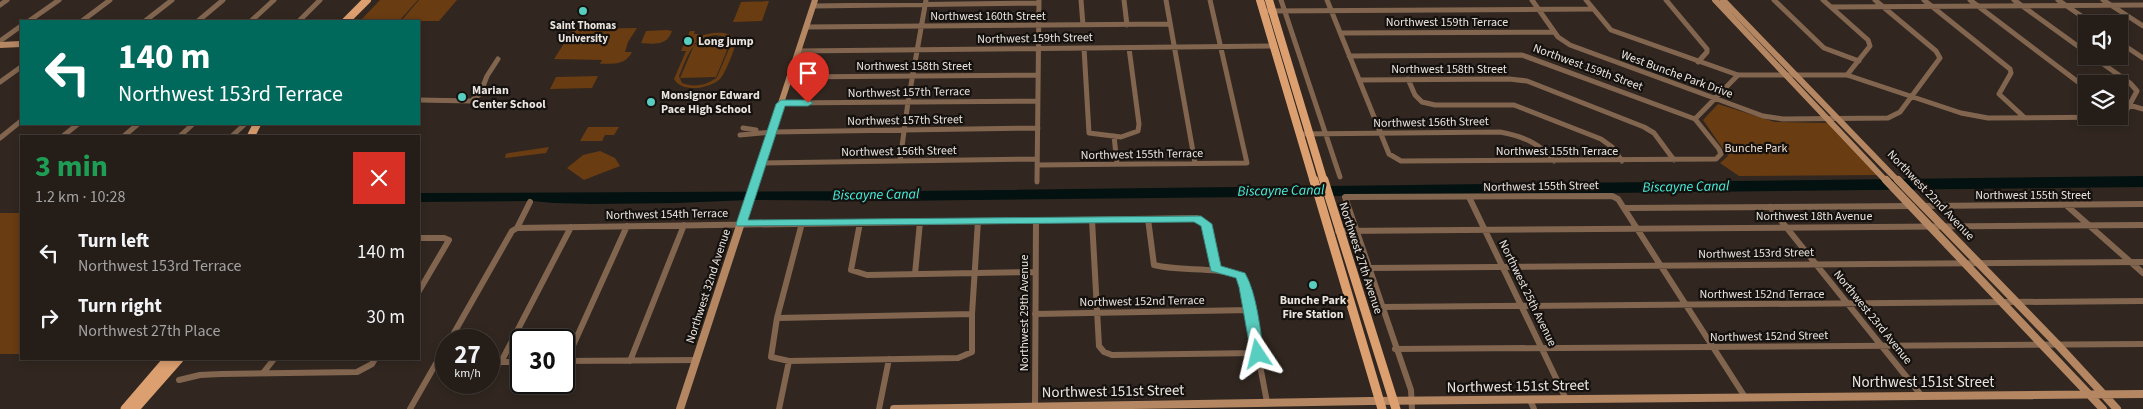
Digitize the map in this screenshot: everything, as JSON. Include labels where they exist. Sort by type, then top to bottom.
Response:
[{"type":"main road","points":[[347,20],[367,0]]},
{"type":"main road","name":"Northwest 27th Avenue","points":[[1260,0],[1381,405]]},
{"type":"main road","name":"Northwest 27th Avenue","points":[[1269,0],[1308,134],[1395,405]]},
{"type":"main road","points":[[1273,46],[1279,49],[1285,68],[1289,70]]},
{"type":"main road","points":[[1347,293],[1359,293]]},
{"type":"main road","points":[[124,409],[167,360]]},
{"type":"main road","points":[[136,409],[178,360]]},
{"type":"street","points":[[0,5],[7,0]]},
{"type":"street","points":[[30,20],[59,0]]},
{"type":"street","points":[[83,20],[110,0]]},
{"type":"street","points":[[146,20],[172,0]]},
{"type":"street","points":[[199,20],[223,0]]},
{"type":"street","points":[[252,20],[274,0]]},
{"type":"street","points":[[300,20],[320,0]]},
{"type":"street","points":[[1081,0],[1083,26]]},
{"type":"street","points":[[1124,0],[1127,25]]},
{"type":"street","points":[[1166,0],[1195,163]]},
{"type":"street","points":[[1210,0],[1221,46]]},
{"type":"street","points":[[1281,0],[1340,177]]},
{"type":"street","points":[[1327,0],[1380,133]]},
{"type":"street","name":"West Bunche Park Drive","points":[[1532,0],[1554,32],[1570,45],[1763,116],[1774,118],[1876,118],[1894,116],[1900,112],[1940,58],[1939,55],[1884,7]]},
{"type":"street","points":[[1586,0],[1611,30],[1738,76],[1847,75],[1974,116],[2025,118],[2118,117],[2124,115],[2137,91],[2104,65]]},
{"type":"street","points":[[1666,0],[1707,48],[1707,52],[1698,62]]},
{"type":"street","name":"Northwest 22nd Avenue","points":[[1715,0],[1885,176],[2103,409]]},
{"type":"street","name":"Northwest 22nd Avenue","points":[[1723,0],[1944,226],[2117,409]]},
{"type":"street","points":[[1774,0],[1824,48],[1859,60]]},
{"type":"street","points":[[1823,0],[1868,40],[1870,46],[1847,75]]},
{"type":"street","points":[[1875,0],[1884,7]]},
{"type":"street","points":[[1924,0],[2010,69],[2011,73],[1999,94],[2025,118]]},
{"type":"street","points":[[1970,0],[2078,82]]},
{"type":"street","points":[[2014,0],[2078,46]]},
{"type":"street","points":[[2058,0],[2080,15]]},
{"type":"street","points":[[2103,0],[2143,26]]},
{"type":"street","points":[[900,161],[908,102],[926,2]]},
{"type":"street","points":[[814,3],[1038,2],[1037,182]]},
{"type":"street","name":"Northwest 32nd Avenue","points":[[680,409],[814,3]]},
{"type":"street","points":[[1831,7],[2143,5]]},
{"type":"street","points":[[1263,11],[1592,9]]},
{"type":"street","name":"Northwest 160th Street","points":[[806,28],[1170,24]]},
{"type":"street","points":[[0,43],[20,27]]},
{"type":"street","name":"Northwest 159th Terrace","points":[[1340,33],[1554,32]]},
{"type":"street","points":[[0,43],[20,44]]},
{"type":"street","name":"Northwest 155th Terrace","points":[[1037,162],[1117,164],[1247,163],[1221,46]]},
{"type":"street","name":"Northwest 159th Street","points":[[798,51],[1273,46]]},
{"type":"street","points":[[1084,48],[1089,133],[1114,136],[1133,135],[1138,131],[1139,124],[1129,48]]},
{"type":"street","points":[[2128,48],[2143,58]]},
{"type":"street","name":"Northwest 159th Street","points":[[1349,56],[1522,55],[1695,119]]},
{"type":"street","points":[[420,100],[471,101],[480,94],[487,76],[498,59]]},
{"type":"street","points":[[0,82],[20,67]]},
{"type":"street","name":"Northwest 158th Street","points":[[789,77],[1038,75]]},
{"type":"street","points":[[1695,119],[1738,76]]},
{"type":"street","name":"Northwest 158th Street","points":[[1359,80],[1509,79],[1527,81],[1650,130],[1674,160]]},
{"type":"street","points":[[1408,80],[1415,95],[1422,102],[1435,105],[1502,104],[1522,107],[1601,139],[1612,147],[1622,161]]},
{"type":"street","name":"Northwest 157th Terrace","points":[[781,104],[1038,101]]},
{"type":"street","points":[[2130,106],[2143,110]]},
{"type":"street","name":"Northwest 155th Terrace","points":[[1380,133],[1389,154],[1395,159],[1409,162],[1708,160],[1720,157],[1719,149],[1695,119]]},
{"type":"street","points":[[0,138],[20,122]]},
{"type":"street","points":[[64,135],[77,125]]},
{"type":"street","points":[[125,135],[137,125]]},
{"type":"street","points":[[181,135],[192,125]]},
{"type":"street","points":[[233,135],[244,125]]},
{"type":"street","points":[[743,128],[772,132]]},
{"type":"street","name":"Northwest 157th Street","points":[[772,132],[1038,128]]},
{"type":"street","points":[[740,135],[772,132]]},
{"type":"street","name":"Northwest 156th Street","points":[[1299,134],[1500,132],[1514,134],[1539,144],[1554,161]]},
{"type":"street","points":[[1114,136],[1117,164]]},
{"type":"street","name":"Northwest 156th Street","points":[[762,163],[1037,162]]},
{"type":"street","name":"Northwest 155th Street","points":[[1345,197],[1603,195],[1618,199],[1624,208]]},
{"type":"street","name":"Northwest 27th Avenue","points":[[1345,197],[1411,390],[1412,405]]},
{"type":"street","name":"Northwest 25th Avenue","points":[[1469,197],[1566,399]]},
{"type":"street","points":[[456,329],[512,231],[517,228],[530,202]]},
{"type":"street","name":"Northwest 155th Street","points":[[1924,206],[2143,204]]},
{"type":"street","points":[[2066,205],[2143,274]]},
{"type":"street","points":[[1624,208],[1912,206]]},
{"type":"street","name":"Northwest 23rd Avenue","points":[[1770,207],[1921,395]]},
{"type":"street","points":[[1624,208],[1745,397]]},
{"type":"street","name":"Northwest 154th Terrace","points":[[517,228],[1197,218],[1206,224],[1216,268]]},
{"type":"street","points":[[1148,219],[1154,265],[1168,269],[1216,268],[1241,276],[1250,310],[1268,402]]},
{"type":"street","name":"Northwest 29th Avenue","points":[[1035,407],[1036,220]]},
{"type":"street","points":[[1092,220],[1099,346],[1104,352],[1112,355],[1258,354]]},
{"type":"street","points":[[802,223],[777,318],[771,357],[790,361],[958,358],[972,352],[972,314],[978,221]]},
{"type":"street","points":[[916,274],[920,222]]},
{"type":"street","points":[[860,223],[851,270],[867,275],[1035,272]]},
{"type":"street","points":[[630,361],[684,225]]},
{"type":"street","name":"Northwest 18th Avenue","points":[[1328,231],[2143,225]]},
{"type":"street","points":[[510,362],[500,362],[571,226]]},
{"type":"street","points":[[575,339],[627,226]]},
{"type":"street","points":[[420,238],[444,238],[449,240],[420,289]]},
{"type":"street","name":"Northwest 153rd Street","points":[[1369,268],[1503,268],[1815,263],[2143,262]]},
{"type":"street","name":"Northwest 152nd Terrace","points":[[1382,307],[2143,302]]},
{"type":"street","name":"Northwest 152nd Terrace","points":[[1035,314],[1250,310]]},
{"type":"street","points":[[777,318],[972,314]]},
{"type":"street","name":"Northwest 152nd Street","points":[[1396,350],[2143,344]]},
{"type":"street","points":[[879,409],[889,359]]},
{"type":"street","points":[[263,373],[273,360]]},
{"type":"street","points":[[575,361],[697,360]]},
{"type":"street","points":[[779,409],[790,361]]},
{"type":"street","points":[[179,380],[200,375],[356,372],[373,362]]},
{"type":"street","points":[[410,409],[435,365]]},
{"type":"street","name":"Northwest 151st Street","points":[[894,409],[1212,406],[1268,402],[1412,405],[1566,399],[2143,394]]},
{"type":"street","points":[[1530,400],[1534,409]]},
{"type":"green space","points":[[380,0],[418,0],[400,20],[361,20]]},
{"type":"green space","points":[[419,0],[457,0],[439,21],[402,20]]},
{"type":"green space","points":[[769,1],[762,21],[733,22],[741,2]]},
{"type":"green space","points":[[637,28],[628,42],[625,52],[632,52],[622,62],[600,64],[602,60],[554,59],[572,31],[577,29]]},
{"type":"green space","points":[[646,31],[672,31],[670,36],[663,42],[655,44],[641,43]]},
{"type":"green space","points":[[690,31],[695,31],[694,34],[699,34],[698,37],[712,33],[723,33],[736,40],[732,54],[720,79],[703,87],[689,88],[674,79],[686,51],[681,51]],"holes":[[[716,35],[726,37],[732,42],[717,77],[701,85],[682,83],[679,76],[691,49],[701,40],[708,37]]]},
{"type":"green space","points":[[695,43],[730,43],[716,77],[680,78]]},
{"type":"green space","points":[[598,76],[592,88],[550,89],[556,77]]},
{"type":"green space","name":"Bunche Park","points":[[1718,104],[1775,122],[1828,123],[1879,175],[1739,176],[1720,163],[1728,156],[1703,120]]},
{"type":"green space","points":[[588,127],[619,127],[614,135],[605,135],[602,141],[580,141]]},
{"type":"green space","points":[[549,147],[546,153],[505,158],[506,154],[509,153]]},
{"type":"green space","points":[[600,151],[615,158],[620,166],[584,180],[567,168],[583,155]]},
{"type":"green space","points":[[0,213],[20,213],[20,354],[0,354]]},
{"type":"water","name":"Biscayne Canal","points":[[2143,176],[2143,187],[889,201],[748,200],[592,204],[532,201],[420,202],[420,193],[913,191]]},
{"type":"place","name":"Saint Thomas University","points":[[583,11]]},
{"type":"place","name":"Long jump","points":[[688,41]]},
{"type":"place","name":"Marian Center School","points":[[462,97]]},
{"type":"place","name":"Monsignor Edward Pace High School","points":[[651,102]]},
{"type":"place","name":"Bunche Park Fire Station","points":[[1313,285]]},
{"type":"route","points":[[808,103],[781,104],[741,224],[1197,218],[1206,224],[1216,268],[1241,276],[1245,287],[1258,354]]}]
